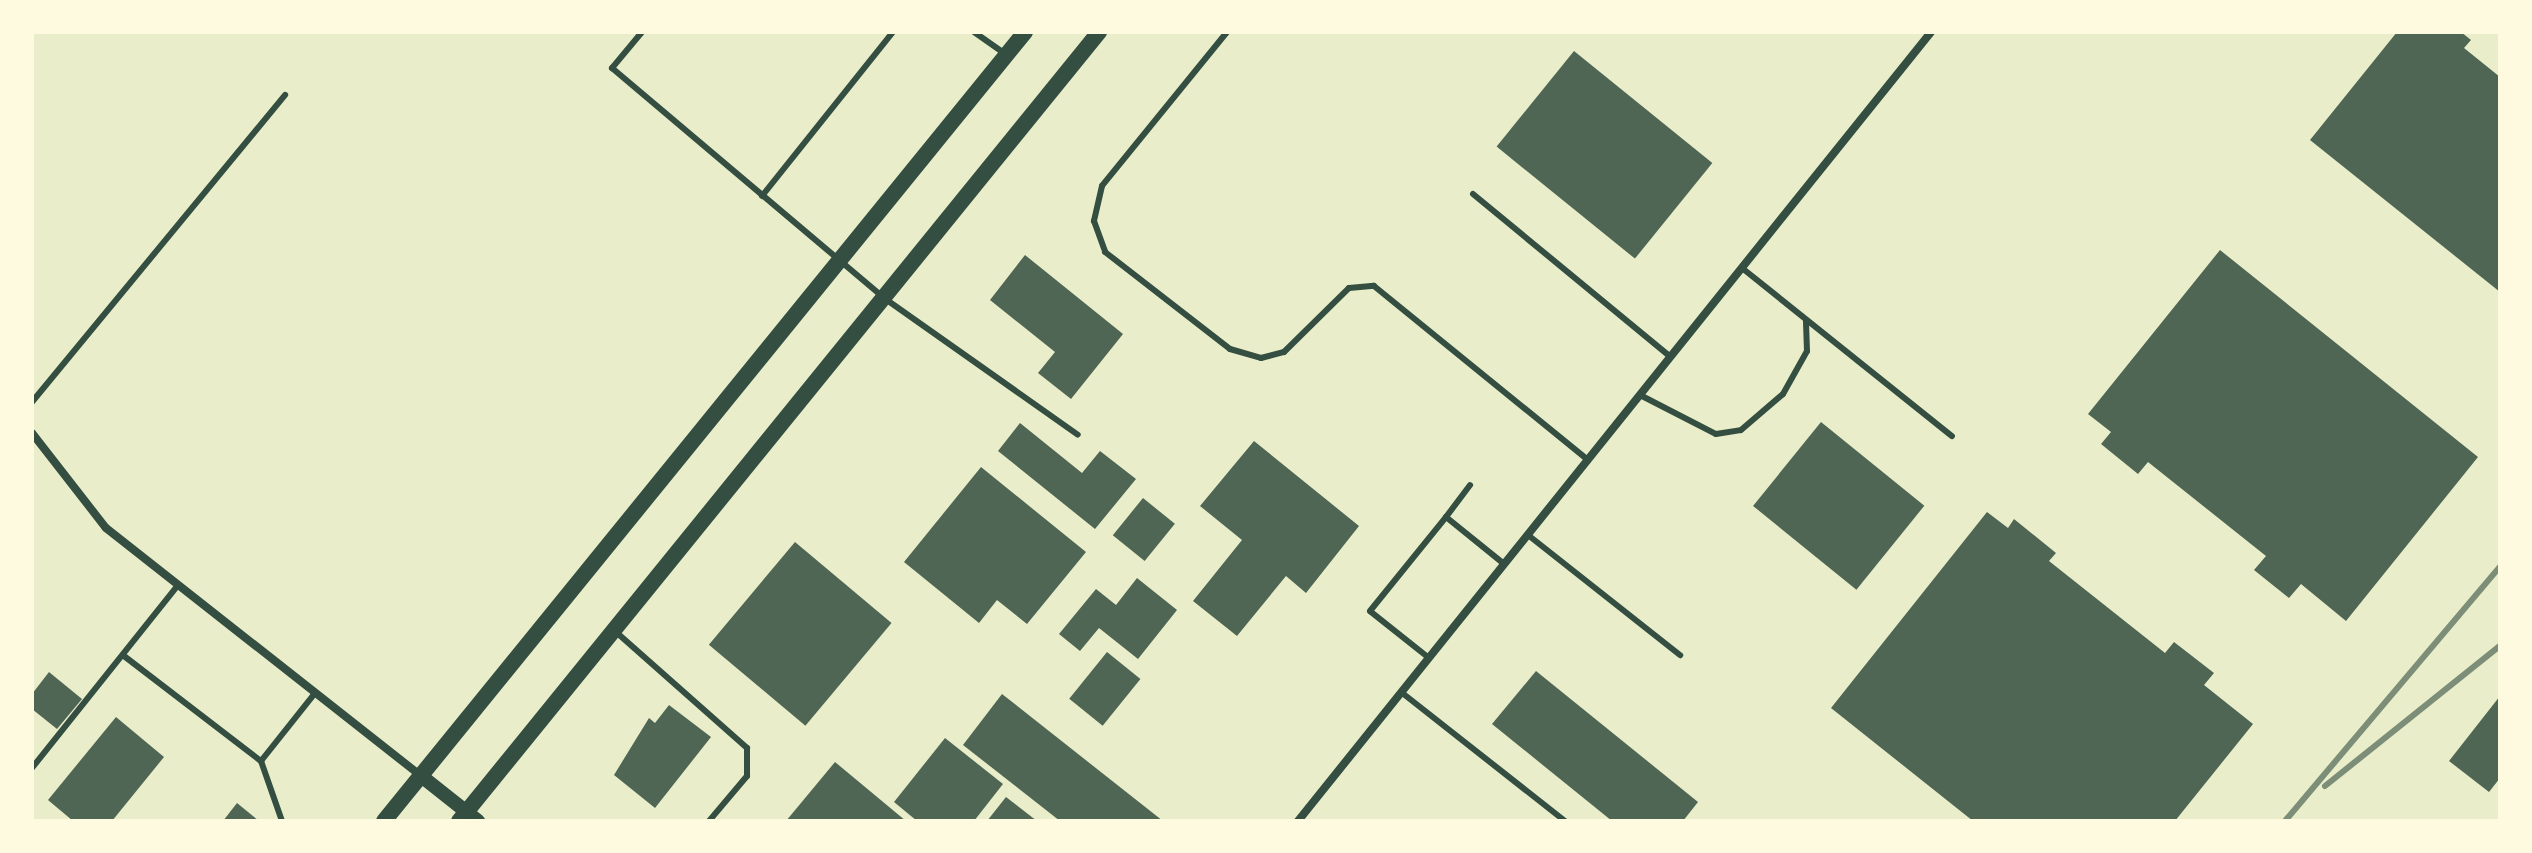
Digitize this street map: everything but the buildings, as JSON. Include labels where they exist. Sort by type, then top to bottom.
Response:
[{"type":"main road","points":[[384,821],[1025,32]]},
{"type":"main road","points":[[468,818],[614,630],[1099,32]]},
{"type":"street","points":[[1298,821],[1931,32]]},
{"type":"street","points":[[32,433],[106,528],[420,775],[468,818]]},
{"type":"lane","points":[[642,32],[612,68],[884,298],[1078,435]]},
{"type":"lane","points":[[762,196],[893,32]]},
{"type":"lane","points":[[974,32],[1007,55]]},
{"type":"lane","points":[[1227,32],[1102,186],[1094,221],[1105,252],[1230,349],[1261,358],[1284,352],[1349,288],[1374,286],[1588,460]]},
{"type":"lane","points":[[32,402],[285,95]]},
{"type":"lane","points":[[1473,194],[1671,357]]},
{"type":"lane","points":[[1742,268],[1952,436]]},
{"type":"lane","points":[[1640,395],[1716,434],[1741,430],[1783,394],[1807,351],[1806,320]]},
{"type":"lane","points":[[1429,658],[1370,611],[1470,485]]},
{"type":"lane","points":[[1446,517],[1504,564]]},
{"type":"lane","points":[[1528,535],[1680,655]]},
{"type":"lane","points":[[32,768],[178,585]]},
{"type":"lane","points":[[614,630],[747,748],[747,776],[709,821]]},
{"type":"lane","points":[[124,656],[261,761],[282,821]]},
{"type":"lane","points":[[1401,692],[1565,821]]},
{"type":"lane","points":[[261,761],[315,693]]},
{"type":"railway","points":[[2285,821],[2500,567]]},
{"type":"railway","points":[[2325,786],[2500,646]]}]
